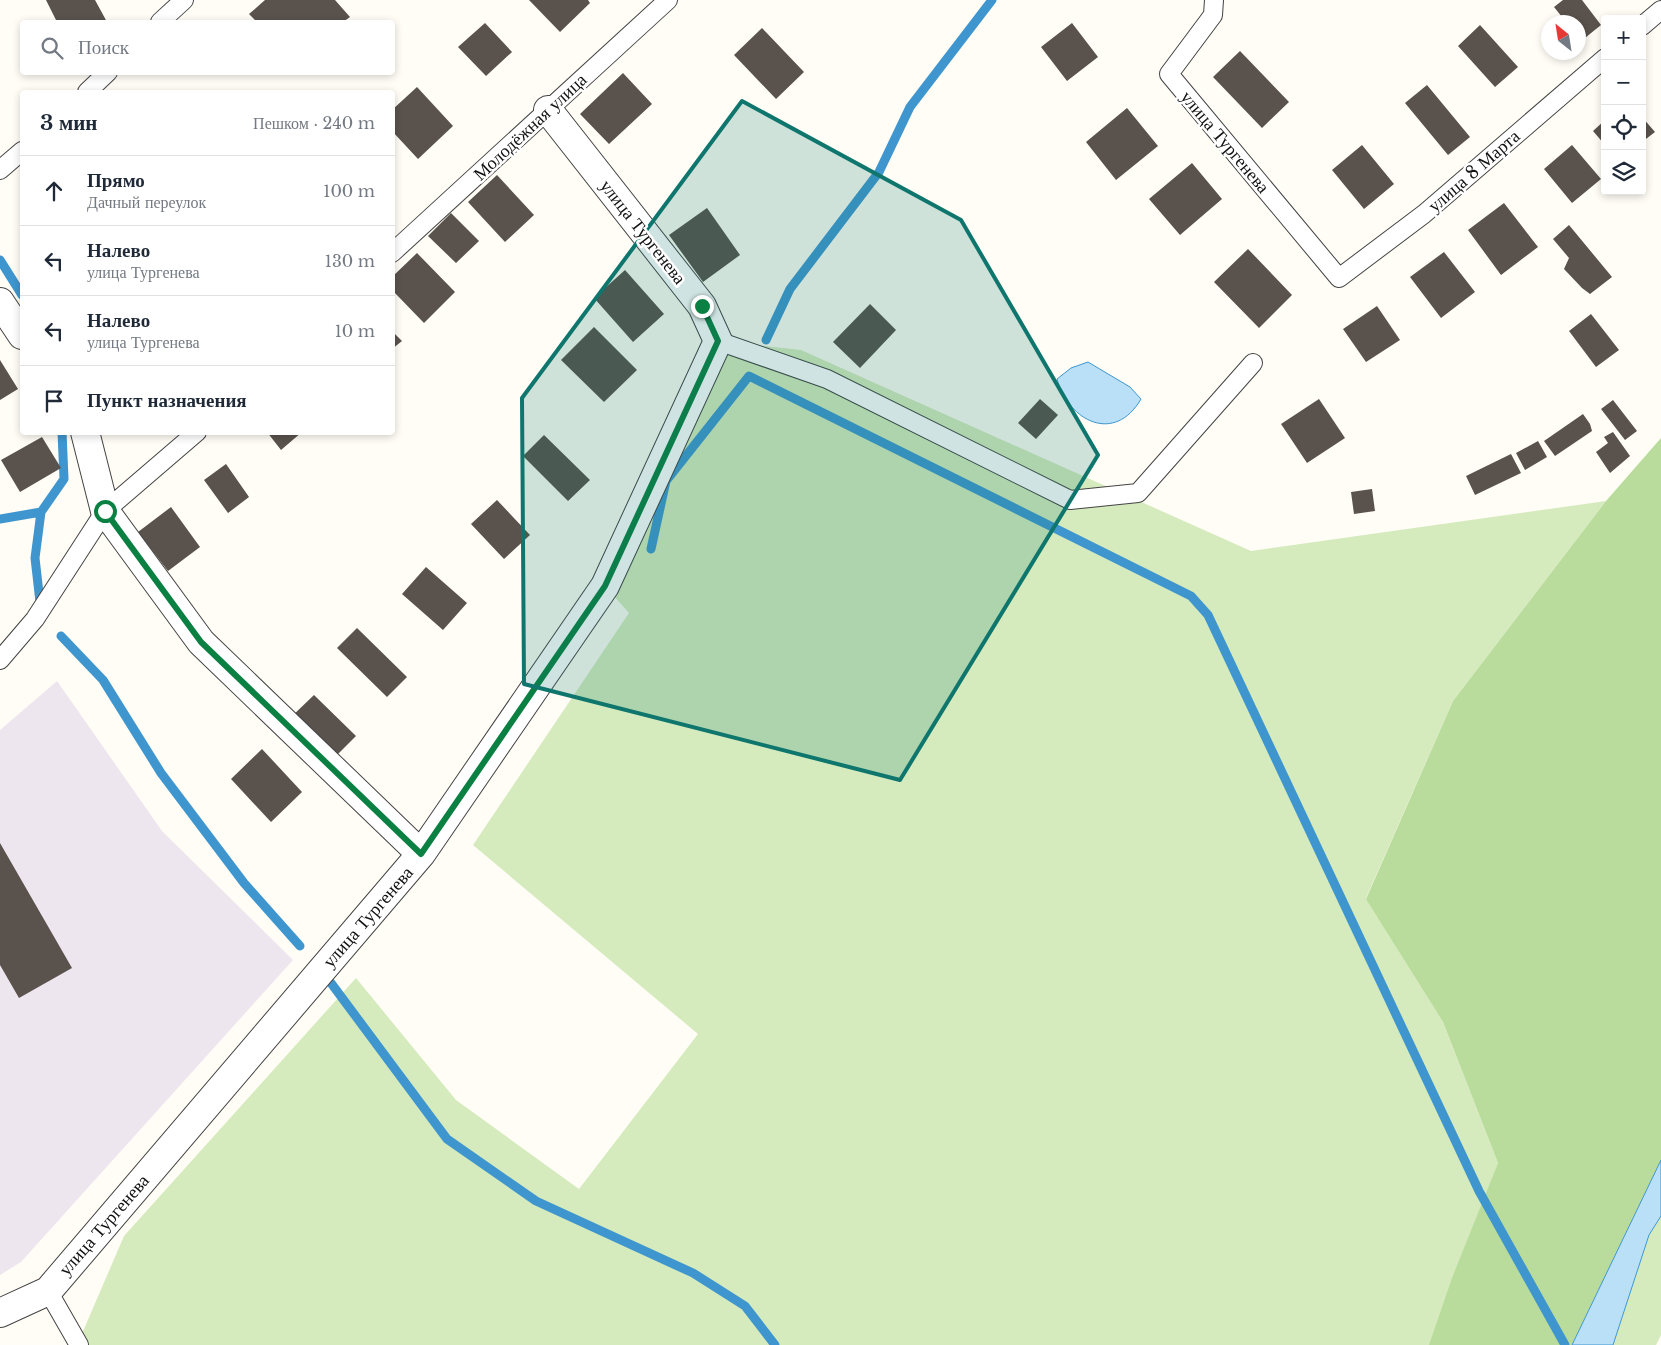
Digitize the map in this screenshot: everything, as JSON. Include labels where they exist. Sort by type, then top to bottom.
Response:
[{"type":"street","name":"улица Тургенева","points":[[0,1313],[48,1291],[421,854],[605,586],[718,341],[702,306],[548,110]]},
{"type":"street","points":[[0,302],[20,332]]},
{"type":"street","points":[[86,435],[105,511],[201,642],[421,854]]},
{"type":"lane","points":[[162,20],[184,0]]},
{"type":"lane","name":"Молодёжная улица","points":[[395,250],[668,0]]},
{"type":"lane","name":"улица Тургенева","points":[[1214,0],[1213,15],[1169,74],[1339,278]]},
{"type":"lane","points":[[1646,23],[1661,10]]},
{"type":"lane","name":"улица 8 Марта","points":[[1339,278],[1424,214],[1603,60]]},
{"type":"lane","points":[[89,90],[105,75]]},
{"type":"lane","points":[[0,170],[20,152]]},
{"type":"lane","points":[[718,341],[827,379],[1070,500],[1138,493],[1253,363]]},
{"type":"lane","points":[[0,660],[35,620],[105,511],[194,435]]},
{"type":"lane","points":[[48,1291],[79,1345]]},
{"type":"highlighted area","points":[[742,101],[961,220],[1098,455],[900,780],[524,684],[522,398]]},
{"type":"shaded area","points":[[57,681],[162,831],[293,960],[21,1262],[0,1275],[0,730]]},
{"type":"green space","points":[[718,341],[801,350],[1251,551],[1606,501],[1453,701],[1366,898],[1443,1022],[1498,1163],[1430,1345],[79,1345],[78,1343],[124,1236],[356,978],[456,1100],[579,1189],[698,1034],[473,845],[629,613],[605,586]]},
{"type":"green space","points":[[1661,438],[1661,1160],[1572,1345],[1429,1345],[1452,1278],[1498,1163],[1443,1022],[1366,899],[1453,701],[1606,501]]},
{"type":"green space","points":[[1661,1215],[1661,1335],[1656,1345],[1613,1345],[1649,1235]]},
{"type":"water","points":[[1088,362],[1130,387],[1141,399],[1130,413],[1119,421],[1106,424],[1094,422],[1082,416],[1072,407],[1063,394],[1057,379],[1071,368]]},
{"type":"water","points":[[1661,1160],[1661,1216],[1649,1235],[1613,1345],[1572,1345]]},
{"type":"building","points":[[46,0],[95,0],[106,20],[56,20]]},
{"type":"building","points":[[265,0],[335,0],[350,17],[346,20],[255,20],[249,14]]},
{"type":"building","points":[[529,0],[588,0],[590,3],[560,32]]},
{"type":"building","points":[[1563,0],[1582,0],[1601,25],[1586,37],[1586,15],[1560,15],[1554,7]]},
{"type":"building","points":[[485,23],[512,52],[486,76],[458,47]]},
{"type":"building","points":[[1072,23],[1098,57],[1067,81],[1041,47]]},
{"type":"building","points":[[1480,25],[1518,67],[1495,87],[1458,46]]},
{"type":"building","points":[[762,28],[804,72],[776,99],[734,55]]},
{"type":"building","points":[[1240,51],[1289,102],[1262,128],[1213,77]]},
{"type":"building","points":[[623,73],[652,104],[609,144],[580,114]]},
{"type":"building","points":[[1427,85],[1470,137],[1448,155],[1405,103]]},
{"type":"building","points":[[417,87],[453,126],[418,159],[395,134],[395,107]]},
{"type":"building","points":[[1127,108],[1158,146],[1116,180],[1086,142]]},
{"type":"building","points":[[1646,122],[1655,132],[1646,139]]},
{"type":"building","points":[[1601,124],[1601,140],[1593,131]]},
{"type":"building","points":[[1362,145],[1394,184],[1364,209],[1332,170]]},
{"type":"building","points":[[1572,145],[1601,179],[1572,203],[1544,169]]},
{"type":"building","points":[[1192,163],[1222,199],[1180,235],[1149,199]]},
{"type":"building","points":[[497,175],[534,215],[505,242],[468,202]]},
{"type":"building","points":[[1504,203],[1538,247],[1501,275],[1468,230]]},
{"type":"building","points":[[707,208],[740,255],[703,282],[669,235]]},
{"type":"building","points":[[451,213],[479,241],[456,263],[428,236]]},
{"type":"building","points":[[1569,225],[1612,277],[1590,294],[1564,269],[1569,258],[1553,239]]},
{"type":"building","points":[[1248,249],[1292,295],[1259,328],[1214,282]]},
{"type":"building","points":[[1444,252],[1475,292],[1441,318],[1410,277]]},
{"type":"building","points":[[417,253],[455,292],[424,323],[395,293],[395,274]]},
{"type":"building","points":[[625,270],[664,314],[633,342],[594,298]]},
{"type":"building","points":[[870,304],[896,330],[860,368],[833,342]]},
{"type":"building","points":[[1377,306],[1400,340],[1366,362],[1343,329]]},
{"type":"building","points":[[1591,314],[1619,350],[1596,367],[1569,331]]},
{"type":"building","points":[[594,327],[637,370],[604,402],[561,360]]},
{"type":"building","points":[[395,334],[402,341],[395,347]]},
{"type":"building","points":[[0,360],[18,389],[0,400]]},
{"type":"building","points":[[1040,399],[1058,415],[1036,439],[1018,423]]},
{"type":"building","points":[[1319,399],[1345,438],[1307,463],[1281,424]]},
{"type":"building","points":[[1613,400],[1637,431],[1625,440],[1601,409]]},
{"type":"building","points":[[1583,414],[1590,424],[1592,431],[1555,456],[1544,441]]},
{"type":"building","points":[[1613,432],[1630,456],[1610,473],[1596,452],[1608,443],[1604,437]]},
{"type":"building","points":[[269,435],[298,435],[281,450]]},
{"type":"building","points":[[544,435],[590,480],[568,501],[523,456]]},
{"type":"building","points":[[42,437],[61,468],[20,492],[1,460]]},
{"type":"building","points":[[1538,441],[1547,457],[1525,470],[1516,453]]},
{"type":"building","points":[[1511,454],[1521,473],[1475,495],[1466,476]]},
{"type":"building","points":[[226,464],[249,497],[228,513],[204,480]]},
{"type":"building","points":[[1372,489],[1375,511],[1354,514],[1351,492]]},
{"type":"building","points":[[497,500],[530,535],[504,559],[471,524]]},
{"type":"building","points":[[171,507],[200,547],[168,571],[138,532]]},
{"type":"building","points":[[426,567],[467,603],[443,630],[402,594]]},
{"type":"building","points":[[357,628],[407,677],[387,697],[337,648]]},
{"type":"building","points":[[314,695],[356,736],[331,761],[289,719]]},
{"type":"building","points":[[262,749],[302,792],[271,822],[231,779]]},
{"type":"building","points":[[0,843],[72,968],[19,998],[0,965]]},
{"type":"waterway","points":[[766,340],[790,289],[879,172],[910,107],[992,0]]},
{"type":"waterway","points":[[0,260],[20,292]]},
{"type":"waterway","points":[[651,549],[666,481],[749,376],[1191,596],[1208,615],[1479,1191],[1565,1345]]},
{"type":"waterway","points":[[40,602],[35,558],[41,512],[64,479],[62,435]]},
{"type":"waterway","points":[[0,519],[41,512]]},
{"type":"waterway","points":[[61,636],[103,680],[161,773],[244,883],[300,946]]},
{"type":"waterway","points":[[331,983],[447,1139],[536,1201],[693,1273],[745,1306],[775,1345]]},
{"type":"route","points":[[105,511],[201,642],[421,854],[605,586],[718,341],[702,306]]}]
